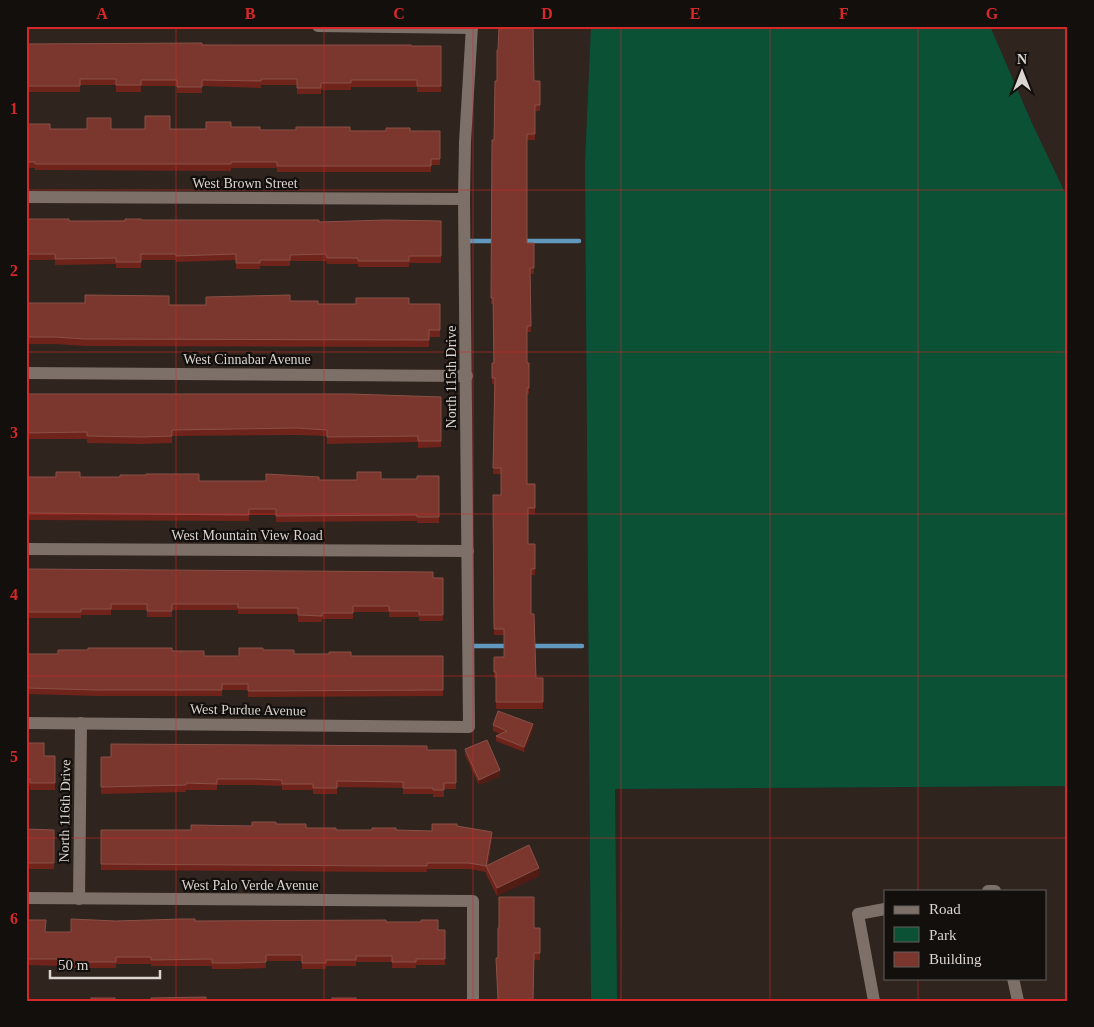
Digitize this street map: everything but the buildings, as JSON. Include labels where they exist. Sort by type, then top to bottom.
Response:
[{"type":"street","points":[[318,26],[472,27]]},
{"type":"street","name":"North 115th Drive","points":[[470,727],[464,199],[465,142],[472,27]]},
{"type":"street","name":"West Brown Street","points":[[26,197],[464,199]]},
{"type":"street","name":"West Cinnabar Avenue","points":[[26,372],[467,376]]},
{"type":"street","name":"West Mountain View Road","points":[[26,549],[468,551]]},
{"type":"street","name":"West Purdue Avenue","points":[[26,723],[470,727]]},
{"type":"street","name":"North 116th Drive","points":[[79,899],[81,723]]},
{"type":"street","name":"West Palo Verde Avenue","points":[[26,898],[473,901],[473,1001]]},
{"type":"street","points":[[874,1001],[858,914],[884,909]]},
{"type":"street","points":[[1013,980],[1018,1001]]},
{"type":"green space","points":[[591,26],[990,26],[1031,121],[1068,199],[1068,786],[615,789],[617,1001],[591,1001],[585,164]]},
{"type":"waterway","points":[[466,241],[496,241]]},
{"type":"waterway","points":[[521,241],[579,241]]},
{"type":"waterway","points":[[470,646],[510,646]]},
{"type":"waterway","points":[[530,646],[582,646]]}]
